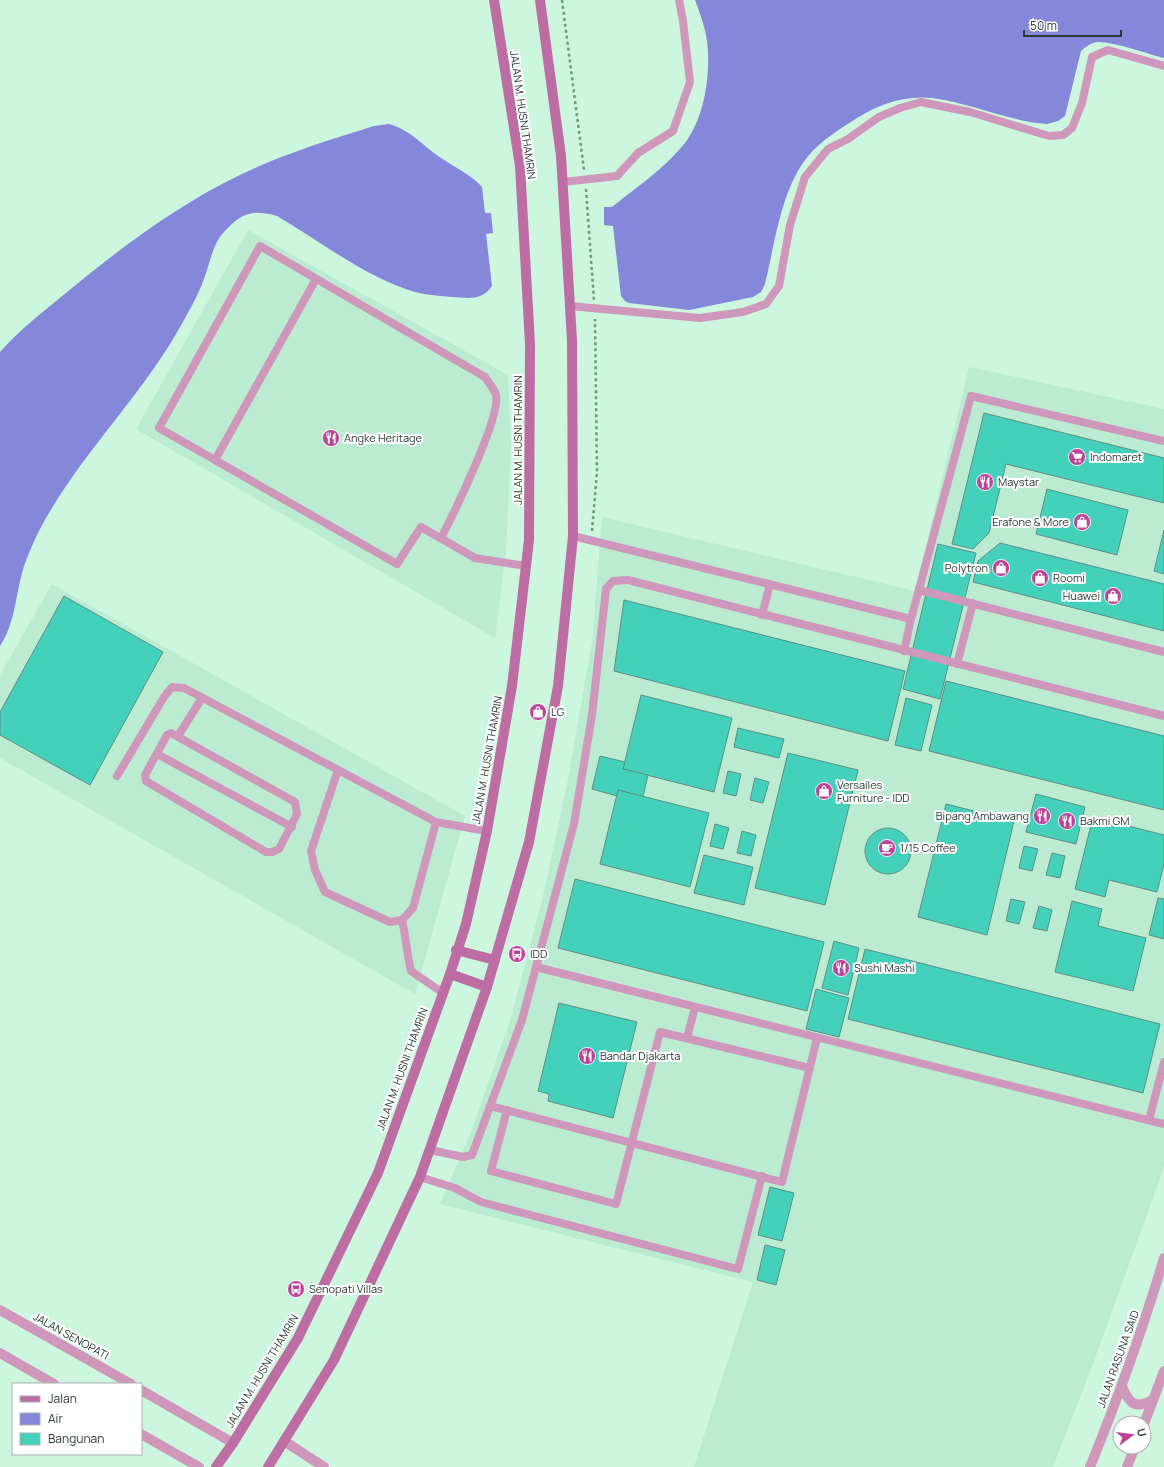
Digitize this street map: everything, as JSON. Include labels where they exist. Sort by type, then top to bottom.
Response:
[{"type":"main road","name":"JALAN M. HUSNI THAMRIN","points":[[216,1467],[233,1443],[298,1338],[378,1173],[450,974],[456,950],[466,924],[487,832],[512,686],[529,540],[530,344],[520,166],[494,0]]},
{"type":"main road","points":[[268,1467],[334,1360],[420,1178],[487,987],[529,842],[558,686],[573,536],[572,340],[561,156],[540,0]]},
{"type":"main road","points":[[456,950],[495,960]]},
{"type":"main road","points":[[450,974],[487,987]]},
{"type":"street","name":"JALAN RASUNA SAID","points":[[1090,1467],[1122,1387],[1147,1317],[1164,1258]]},
{"type":"street","name":"JALAN SENOPATI","points":[[0,1310],[129,1383]]},
{"type":"street","points":[[0,1353],[52,1383]]},
{"type":"street","points":[[1147,1415],[1164,1371]]},
{"type":"street","points":[[1122,1387],[1126,1396],[1136,1405],[1143,1405],[1153,1400]]},
{"type":"street","points":[[142,1391],[233,1443]]},
{"type":"street","points":[[142,1435],[199,1467]]},
{"type":"street","points":[[284,1442],[324,1467]]},
{"type":"street","points":[[1127,1467],[1132,1455]]},
{"type":"lane","points":[[563,182],[617,176],[638,153],[673,131],[690,82],[679,0]]},
{"type":"lane","points":[[570,306],[700,318],[743,312],[766,304],[779,286],[790,225],[805,177],[828,149],[848,139],[879,117],[900,108],[921,102],[970,112],[1048,136],[1063,135],[1072,128],[1082,103],[1092,57],[1108,50],[1164,66]]},
{"type":"lane","points":[[441,538],[455,513],[494,418],[496,395],[485,377],[260,246],[159,428],[397,564],[421,527],[475,558],[526,566]]},
{"type":"lane","points":[[215,460],[316,279]]},
{"type":"lane","points":[[904,650],[971,396],[1164,441]]},
{"type":"lane","points":[[573,536],[911,619]]},
{"type":"lane","points":[[430,1150],[463,1157],[472,1155],[522,1020],[574,824],[592,715],[606,589],[614,581],[628,580],[1164,716]]},
{"type":"lane","points":[[762,614],[770,584]]},
{"type":"lane","points":[[919,590],[1164,652]]},
{"type":"lane","points":[[957,664],[973,604]]},
{"type":"lane","points":[[118,776],[164,697],[172,687],[184,688],[436,822],[487,832]]},
{"type":"lane","points":[[178,736],[202,698]]},
{"type":"lane","points":[[171,733],[295,802],[297,814],[292,827],[279,849],[272,852],[266,852],[150,785],[146,781],[145,775],[157,754],[167,736],[171,733]]},
{"type":"lane","points":[[157,754],[292,827]]},
{"type":"lane","points":[[338,770],[311,851],[314,870],[325,892],[390,922],[402,920],[413,908],[436,822]]},
{"type":"lane","points":[[402,920],[407,940],[406,953],[411,971],[443,993]]},
{"type":"lane","points":[[536,968],[1164,1124]]},
{"type":"lane","points":[[687,1038],[696,1007]]},
{"type":"lane","points":[[507,1110],[491,1171],[616,1204],[660,1032],[810,1068]]},
{"type":"lane","points":[[490,1106],[782,1182],[817,1038]]},
{"type":"lane","points":[[1149,1120],[1164,1062]]},
{"type":"lane","points":[[420,1178],[455,1188],[481,1202],[738,1268],[762,1176]]},
{"type":"path","points":[[562,0],[585,180],[595,308],[597,472],[592,540]]},
{"type":"shaded area","name":"Angke Heritage","points":[[248,230],[508,375],[511,446],[506,551],[495,638],[136,429]]},
{"type":"shaded area","points":[[969,367],[1164,409],[1164,1165],[1162,1173],[1093,1364],[1053,1467],[694,1467],[753,1282],[440,1204],[471,1132],[511,1018],[543,896],[567,784],[592,643],[602,517],[915,591]]},
{"type":"shaded area","points":[[52,584],[465,816],[415,994],[0,758],[0,675]]},
{"type":"water","points":[[695,0],[1164,0],[1164,58],[1104,42],[1097,42],[1088,45],[1081,51],[1065,116],[1058,121],[1047,124],[1004,116],[947,100],[922,97],[902,99],[865,113],[825,140],[809,155],[799,168],[785,200],[780,216],[765,284],[761,292],[753,297],[689,310],[629,303],[621,296],[613,226],[604,225],[604,207],[612,207],[669,161],[685,143],[692,132],[702,107],[708,66],[707,41]]},
{"type":"water","points":[[389,124],[410,134],[441,158],[463,171],[482,187],[485,213],[491,213],[493,233],[486,234],[492,286],[484,294],[474,298],[438,296],[415,292],[397,286],[362,269],[277,216],[254,213],[248,214],[236,220],[224,232],[217,242],[196,297],[167,348],[149,376],[89,454],[52,508],[27,557],[21,577],[14,613],[5,638],[0,646],[0,352],[26,326],[91,272],[153,226],[218,186],[256,167],[289,154],[374,126]]},
{"type":"building","points":[[984,413],[1164,458],[1164,503],[1006,464],[989,533],[973,549],[952,544]]},
{"type":"building","name":"Erafone & More","points":[[1047,489],[1128,510],[1117,555],[1036,534]]},
{"type":"building","points":[[1164,530],[1164,574],[1154,571]]},
{"type":"building","points":[[1000,543],[1164,584],[1164,631],[973,582],[978,561]]},
{"type":"building","points":[[938,544],[976,553],[940,699],[903,689]]},
{"type":"building","points":[[64,596],[163,652],[90,785],[0,735],[0,712]]},
{"type":"building","points":[[624,600],[905,671],[888,741],[614,671]]},
{"type":"building","points":[[946,681],[1164,736],[1164,810],[929,751]]},
{"type":"building","points":[[641,695],[732,718],[714,792],[623,769]]},
{"type":"building","points":[[906,698],[932,705],[921,751],[895,745]]},
{"type":"building","points":[[738,728],[784,739],[779,758],[734,747]]},
{"type":"building","points":[[788,753],[858,770],[825,905],[755,888]]},
{"type":"building","points":[[600,756],[625,762],[623,769],[648,775],[643,797],[618,790],[617,796],[592,789]]},
{"type":"building","points":[[728,771],[741,774],[736,796],[723,793]]},
{"type":"building","points":[[755,778],[769,782],[763,803],[750,800]]},
{"type":"building","points":[[618,790],[709,813],[690,887],[600,864]]},
{"type":"building","points":[[1036,794],[1085,807],[1076,844],[1026,832]]},
{"type":"building","points":[[946,804],[1014,821],[987,935],[918,917]]},
{"type":"building","points":[[1093,817],[1164,835],[1164,864],[1157,892],[1109,880],[1105,897],[1075,889]]},
{"type":"building","points":[[715,824],[729,828],[723,849],[710,846]]},
{"type":"building","name":"1/15 Coffee","points":[[893,828],[897,829],[907,838],[910,842],[910,860],[901,870],[893,874],[883,874],[875,870],[866,860],[865,846],[869,838],[879,829]]},
{"type":"building","points":[[742,831],[756,835],[751,856],[737,853]]},
{"type":"building","points":[[1024,846],[1038,849],[1032,871],[1019,868]]},
{"type":"building","points":[[1052,853],[1065,856],[1060,878],[1046,875]]},
{"type":"building","points":[[704,855],[753,867],[744,905],[694,893]]},
{"type":"building","points":[[575,879],[824,942],[807,1011],[558,948]]},
{"type":"building","points":[[1158,898],[1164,899],[1164,939],[1149,935]]},
{"type":"building","points":[[1011,899],[1025,902],[1019,924],[1006,921]]},
{"type":"building","points":[[1072,901],[1102,909],[1098,926],[1146,938],[1133,991],[1055,972]]},
{"type":"building","points":[[1039,906],[1052,910],[1047,931],[1033,928]]},
{"type":"building","name":"Sushi Mashi","points":[[834,941],[859,948],[848,995],[822,988]]},
{"type":"building","points":[[865,949],[1160,1024],[1143,1093],[848,1019]]},
{"type":"building","points":[[816,989],[849,998],[839,1037],[806,1029]]},
{"type":"building","name":"Bandar Djakarta","points":[[559,1003],[637,1022],[613,1118],[548,1101],[549,1094],[538,1091]]},
{"type":"building","points":[[770,1187],[794,1193],[782,1241],[758,1235]]},
{"type":"building","points":[[765,1245],[785,1250],[776,1285],[757,1280]]},
{"type":"place","name":"Angke Heritage","points":[[331,438]]},
{"type":"place","name":"Indomaret","points":[[1077,457]]},
{"type":"place","name":"Maystar","points":[[985,482]]},
{"type":"place","name":"Erafone & More","points":[[1082,522]]},
{"type":"place","name":"Polytron","points":[[1001,568]]},
{"type":"place","name":"Roomi","points":[[1040,578]]},
{"type":"place","name":"Huawei","points":[[1113,596]]},
{"type":"place","name":"LG","points":[[538,712]]},
{"type":"place","name":"Versailes Furniture - IDD","points":[[824,791]]},
{"type":"place","name":"Bipang Ambawang","points":[[1042,816]]},
{"type":"place","name":"Bakmi GM","points":[[1067,821]]},
{"type":"place","name":"1/15 Coffee","points":[[887,848]]},
{"type":"place","name":"IDD","points":[[517,954]]},
{"type":"place","name":"Sushi Mashi","points":[[841,968]]},
{"type":"place","name":"Bandar Djakarta","points":[[587,1056]]},
{"type":"place","name":"Senopati Villas","points":[[296,1289]]}]
